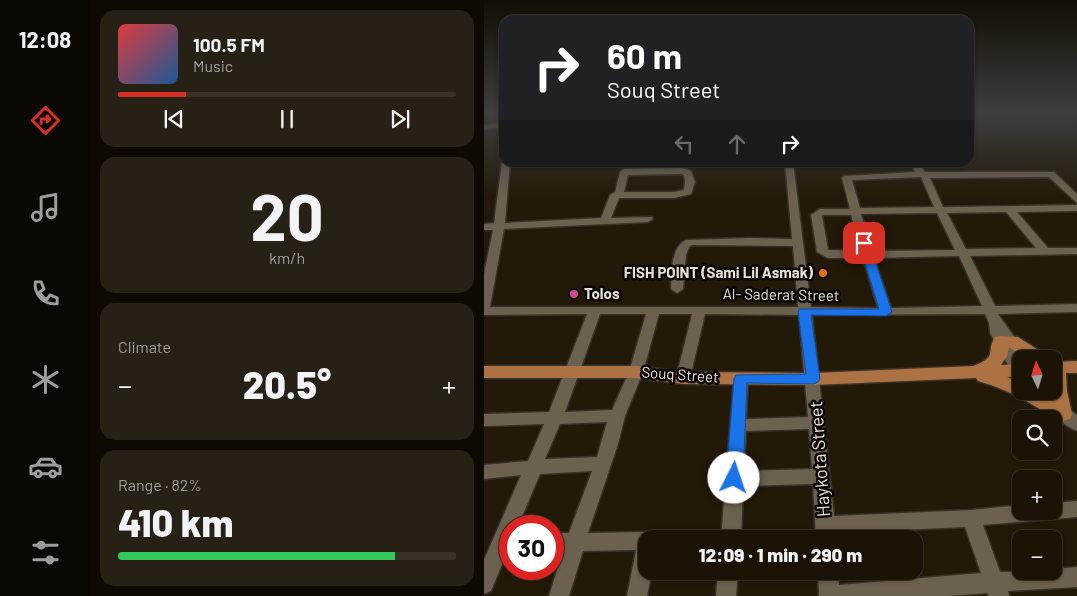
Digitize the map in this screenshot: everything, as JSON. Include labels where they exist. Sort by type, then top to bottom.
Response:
[{"type":"main road","points":[[965,372],[982,369],[995,362],[1002,353],[1006,341],[1023,350]]},
{"type":"main road","points":[[965,372],[1012,369]]},
{"type":"main road","name":"Souq Street","points":[[484,372],[636,372],[683,378],[741,379],[814,379],[965,372]]},
{"type":"main road","points":[[965,372],[999,380],[1012,386]]},
{"type":"main road","points":[[1040,400],[1066,416]]},
{"type":"main road","points":[[1058,400],[1066,416]]},
{"type":"street","points":[[484,304],[499,226],[505,167]]},
{"type":"street","name":"Haykota Street","points":[[790,167],[804,312],[814,379],[825,530]]},
{"type":"street","points":[[605,221],[615,195],[619,195],[624,172],[682,171],[688,173],[690,182],[688,192],[674,194],[615,195]]},
{"type":"street","points":[[921,172],[990,310],[996,323],[997,333],[1006,341],[1012,353]]},
{"type":"street","points":[[886,312],[855,211],[847,178],[921,172],[1051,174],[1077,200]]},
{"type":"street","points":[[1077,208],[816,213],[823,252],[828,255],[1077,250]]},
{"type":"street","points":[[1010,210],[1045,252]]},
{"type":"street","points":[[484,227],[648,219]]},
{"type":"street","points":[[677,289],[680,255],[684,246],[690,242],[748,241],[798,243]]},
{"type":"street","name":"Al- Saderat Street","points":[[484,304],[594,311],[886,312],[1077,308]]},
{"type":"street","points":[[683,378],[700,310]]},
{"type":"street","points":[[516,515],[555,417],[594,311]]},
{"type":"street","points":[[559,596],[610,444],[617,416],[636,372],[653,311]]},
{"type":"street","points":[[731,530],[741,379]]},
{"type":"street","points":[[1049,400],[1066,416]]},
{"type":"street","points":[[1053,400],[1066,416]]},
{"type":"street","points":[[484,420],[617,416]]},
{"type":"street","points":[[738,425],[817,423]]},
{"type":"street","points":[[484,472],[534,467],[603,464]]},
{"type":"street","points":[[734,478],[821,476]]},
{"type":"street","points":[[1062,510],[1077,509]]},
{"type":"street","points":[[846,530],[1012,514]]},
{"type":"street","points":[[971,518],[997,589]]},
{"type":"street","points":[[564,542],[638,541]]},
{"type":"street","points":[[484,584],[499,555]]},
{"type":"street","points":[[828,580],[829,596],[997,589],[1077,577]]},
{"type":"street","points":[[637,596],[640,580]]},
{"type":"street","points":[[726,596],[727,580]]},
{"type":"place","name":"FISH POINT (Sami Lil Asmak)","points":[[823,273]]},
{"type":"place","name":"Tolos","points":[[574,294]]},
{"type":"route","points":[[734,478],[741,379],[814,379],[804,312],[886,312],[864,243]]}]
